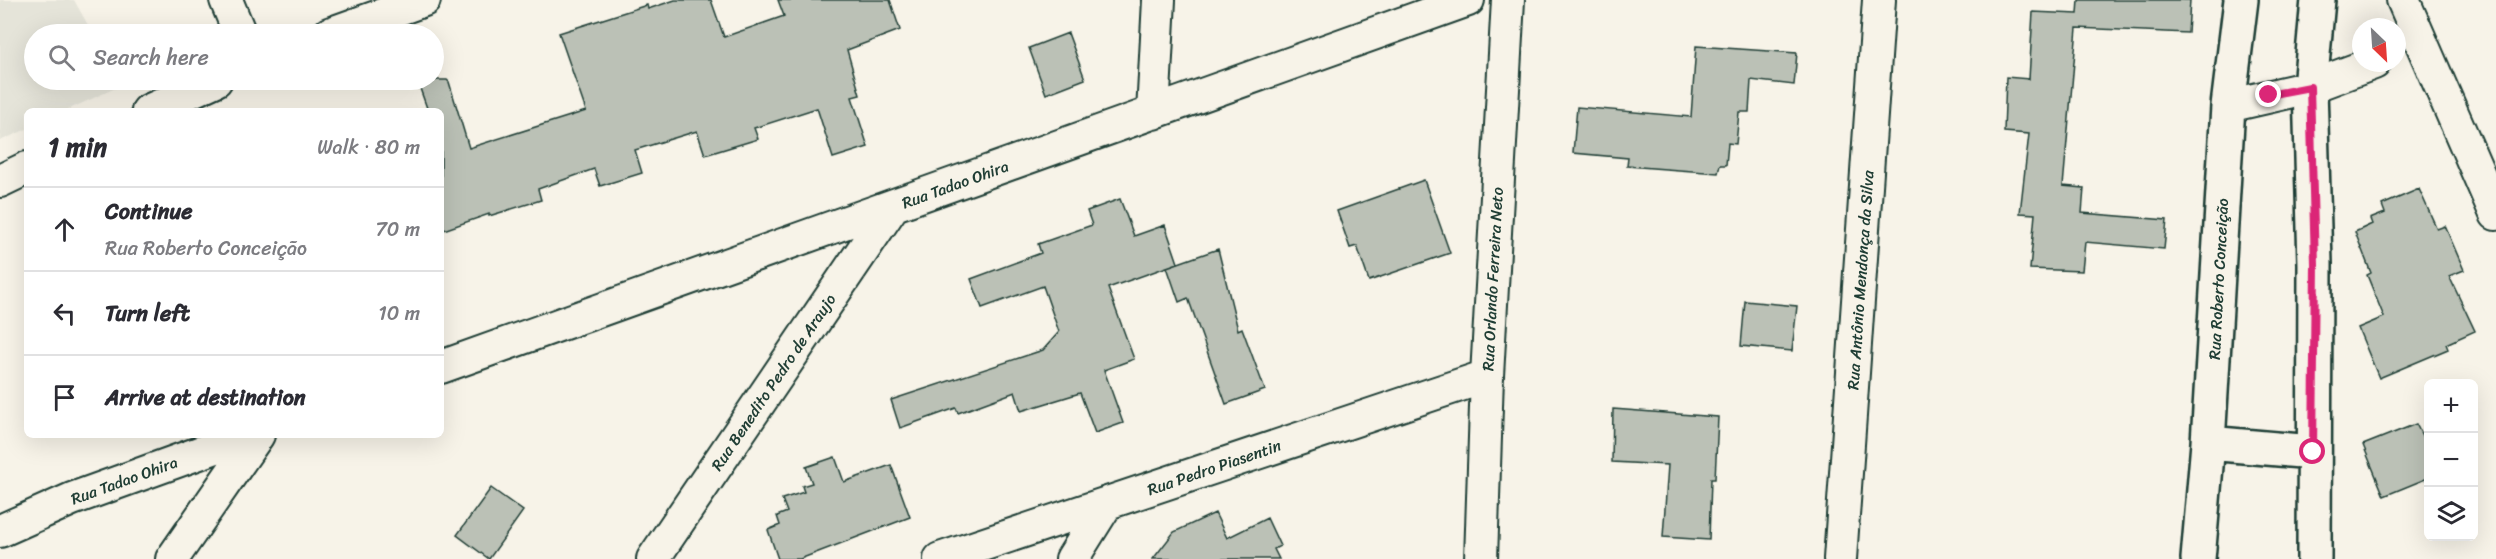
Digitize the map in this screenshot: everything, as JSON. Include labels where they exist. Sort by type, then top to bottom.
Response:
[{"type":"street","points":[[226,0],[236,24]]},
{"type":"street","points":[[357,24],[424,0]]},
{"type":"street","points":[[1153,112],[1160,0]]},
{"type":"street","name":"Rua Tadao Ohira","points":[[444,366],[1468,0]]},
{"type":"street","name":"Rua Orlando Ferreira Neto","points":[[1481,559],[1487,376],[1508,0]]},
{"type":"street","name":"Rua Antônio Mendonça da Silva","points":[[1840,559],[1879,0]]},
{"type":"street","name":"Rua Roberto Conceição","points":[[2198,559],[2208,443],[2228,106],[2241,0]]},
{"type":"street","points":[[2314,559],[2315,264],[2310,87],[2318,0]]},
{"type":"street","points":[[2403,0],[2410,49],[2496,214]]},
{"type":"street","points":[[2228,106],[2310,87],[2352,71]]},
{"type":"street","points":[[155,108],[194,90]]},
{"type":"street","points":[[0,181],[24,169]]},
{"type":"street","name":"Rua Benedito Pedro de Araujo","points":[[653,559],[893,206]]},
{"type":"street","name":"Rua Pedro Piasentin","points":[[940,559],[1487,376]]},
{"type":"street","name":"Rua Tadao Ohira","points":[[0,531],[72,499],[241,438]]},
{"type":"street","points":[[172,559],[256,438]]},
{"type":"street","points":[[2208,443],[2313,452]]},
{"type":"street","points":[[1072,559],[1107,503]]},
{"type":"shaded area","points":[[0,0],[74,0],[87,24],[24,24],[24,90],[111,90],[72,108],[24,108],[24,130],[0,141]]},
{"type":"building","points":[[675,0],[711,0],[724,37],[784,16],[778,0],[890,0],[900,30],[847,50],[860,95],[852,97],[868,147],[833,158],[817,108],[754,128],[758,139],[705,155],[697,131],[635,150],[642,173],[600,186],[594,169],[538,189],[541,200],[489,216],[489,214],[444,230],[444,108],[427,108],[421,90],[444,90],[444,80],[449,82],[469,148],[586,111],[559,33],[647,5],[648,9]]},
{"type":"building","points":[[2079,0],[2190,0],[2188,33],[2077,28],[2063,186],[2084,188],[2082,213],[2167,220],[2164,249],[2085,242],[2082,271],[2030,269],[2035,214],[2020,213],[2029,134],[2004,132],[2006,77],[2029,79],[2033,12],[2078,14]]},
{"type":"building","points":[[1068,33],[1085,79],[1046,94],[1029,48]]},
{"type":"building","points":[[1696,46],[1797,53],[1794,85],[1751,80],[1749,112],[1739,112],[1736,144],[1728,143],[1726,165],[1720,165],[1718,173],[1627,166],[1628,158],[1573,153],[1577,107],[1691,117]]},
{"type":"building","points":[[1424,180],[1450,253],[1369,281],[1357,246],[1350,248],[1337,211]]},
{"type":"building","points":[[2419,189],[2437,229],[2445,226],[2464,270],[2449,276],[2475,331],[2446,344],[2448,349],[2379,378],[2358,328],[2384,317],[2367,275],[2371,273],[2355,232],[2372,224],[2370,219],[2385,213],[2382,205]]},
{"type":"building","points":[[1120,199],[1134,236],[1165,225],[1178,263],[1108,288],[1134,359],[1104,370],[1123,423],[1095,433],[1080,393],[1021,411],[1015,392],[958,413],[956,408],[900,428],[891,400],[1043,350],[1059,332],[1043,286],[982,308],[971,279],[1041,253],[1038,244],[1092,225],[1087,211]]},
{"type":"building","points":[[1218,249],[1238,330],[1242,328],[1265,390],[1226,404],[1188,298],[1179,302],[1167,267]]},
{"type":"building","points":[[1745,301],[1797,306],[1792,351],[1741,346]]},
{"type":"building","points":[[1613,409],[1718,417],[1715,479],[1711,479],[1709,540],[1663,537],[1668,465],[1612,462]]},
{"type":"building","points":[[2416,424],[2424,439],[2424,480],[2384,496],[2363,445]]},
{"type":"building","points":[[835,457],[844,482],[891,465],[910,517],[800,559],[778,559],[768,530],[780,525],[777,516],[787,512],[782,499],[804,492],[802,486],[812,483],[806,467]]},
{"type":"building","points":[[491,488],[523,511],[489,559],[457,535]]},
{"type":"building","points":[[1215,513],[1227,538],[1267,518],[1280,546],[1274,549],[1279,559],[1153,559],[1174,532]]},
{"type":"route","points":[[2269,95],[2310,87],[2315,264],[2313,452]]}]
